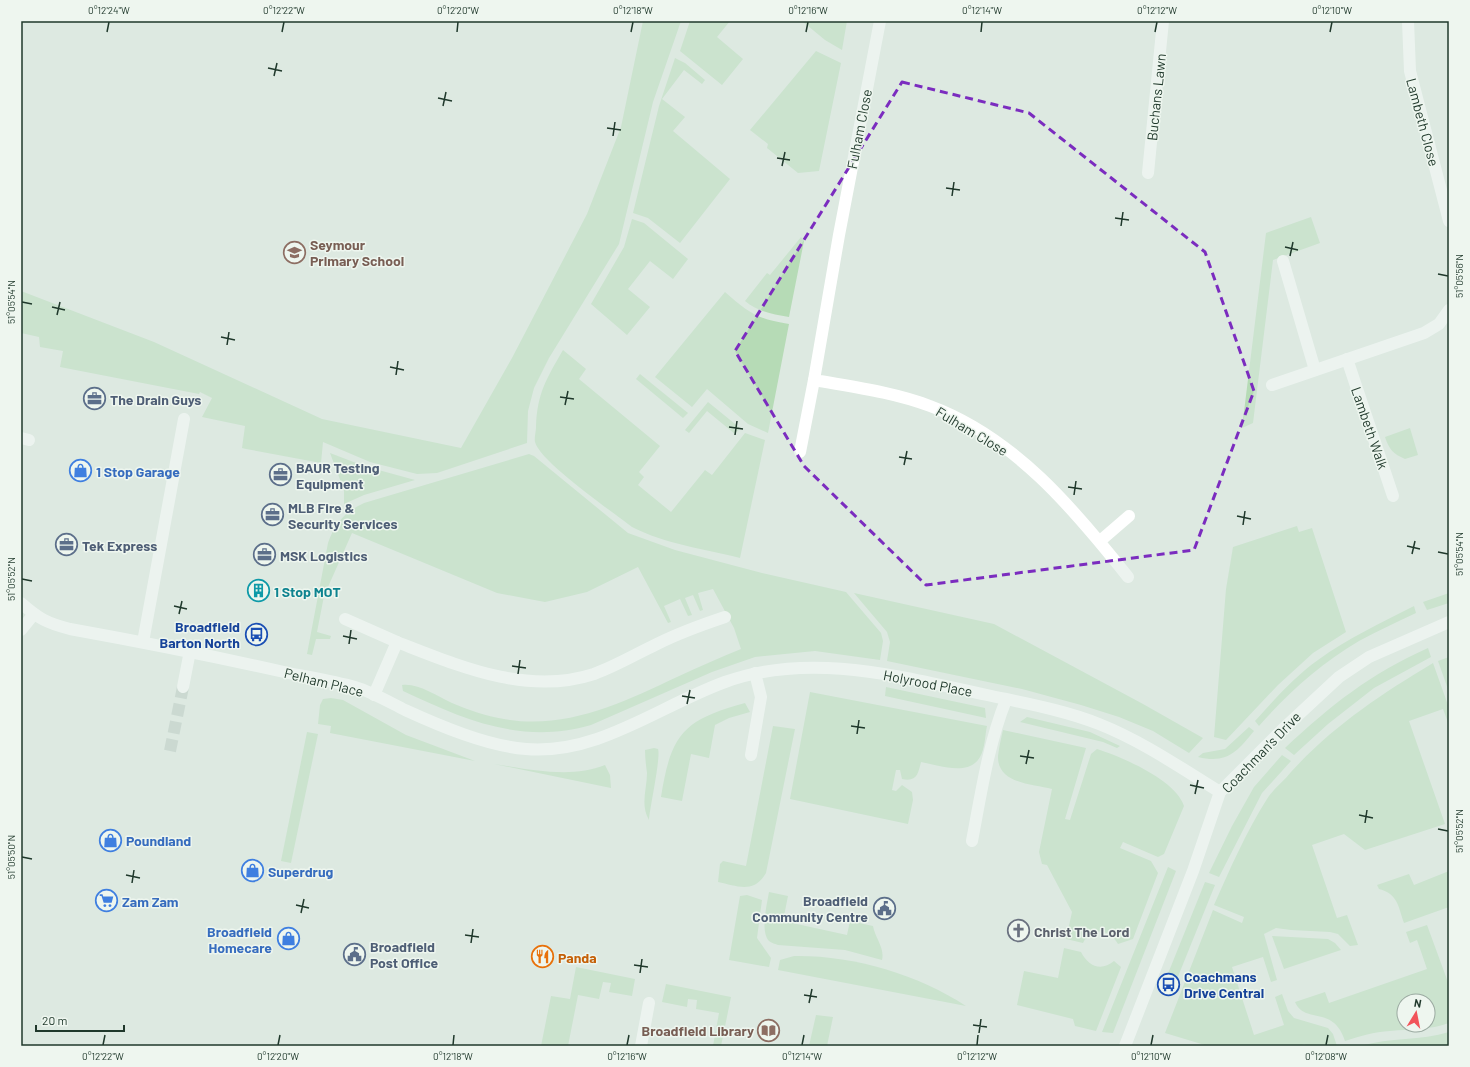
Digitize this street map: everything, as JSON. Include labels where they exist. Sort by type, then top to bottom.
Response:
[{"type":"street","name":"Fulham Close","points":[[800,452],[839,235],[880,21]]},
{"type":"street","name":"Buchans Lawn","points":[[1148,173],[1163,21]]},
{"type":"street","name":"Lambeth Close","points":[[1408,21],[1408,57],[1411,78],[1449,221]]},
{"type":"street","points":[[1283,261],[1315,370]]},
{"type":"street","points":[[1272,385],[1424,333],[1439,324],[1449,310]]},
{"type":"street","name":"Lambeth Walk","points":[[1347,359],[1393,496]]},
{"type":"street","name":"Fulham Close","points":[[814,380],[898,396],[930,406],[960,420],[991,438],[1027,465],[1063,499],[1100,541],[1128,577]]},
{"type":"street","points":[[143,642],[184,419]]},
{"type":"street","points":[[1100,541],[1129,516]]},
{"type":"street","name":"Pelham Place","points":[[21,603],[47,623],[70,629],[190,651],[359,688],[454,731],[524,749],[552,749],[579,746],[625,727]]},
{"type":"street","points":[[21,630],[34,614]]},
{"type":"street","points":[[345,619],[397,642],[482,674],[519,680],[558,680],[593,674],[696,627],[725,617]]},
{"type":"street","name":"Coachman's Drive","points":[[1125,1046],[1197,859],[1220,792],[1286,725],[1338,677],[1370,657],[1449,622]]},
{"type":"street","points":[[374,695],[397,642]]},
{"type":"street","points":[[183,687],[190,651]]},
{"type":"street","name":"Holyrood Place","points":[[625,727],[723,683],[755,673],[810,666],[841,668],[917,680],[1096,722],[1134,739],[1220,792]]},
{"type":"street","points":[[751,755],[761,697],[755,673]]},
{"type":"street","points":[[972,841],[996,724],[1006,700]]},
{"type":"street","points":[[641,1046],[649,1003]]},
{"type":"highlighted area","points":[[902,82],[1029,113],[1205,252],[1254,391],[1194,550],[926,585],[804,466],[735,351]]},
{"type":"green space","points":[[643,21],[681,21],[653,102],[619,244],[549,358],[534,388],[528,411],[527,443],[437,473],[417,474],[370,462],[323,442],[321,463],[246,449],[242,448],[245,426],[202,417],[212,398],[200,392],[199,394],[60,367],[63,351],[40,347],[39,337],[21,333],[21,291],[154,342],[322,419],[461,448],[512,358],[587,214],[621,127]]},
{"type":"green space","points":[[690,21],[730,21],[717,37],[743,59],[722,85],[680,51]]},
{"type":"green space","points":[[802,21],[847,21],[842,50],[825,40]]},
{"type":"green space","points":[[816,51],[841,63],[819,171],[798,173],[767,148],[768,144],[750,130]]},
{"type":"green space","points":[[675,58],[685,63],[705,80],[702,84],[684,70],[662,99],[685,117],[673,131],[730,179],[680,243],[648,218],[633,213],[659,106]]},
{"type":"green space","points":[[1311,217],[1320,243],[1273,260],[1253,423],[1242,428],[1266,233]]},
{"type":"green space","points":[[632,219],[644,223],[688,259],[673,279],[650,261],[628,289],[650,307],[627,335],[591,304],[624,247]]},
{"type":"green space","points":[[801,237],[804,241],[789,317],[771,314],[760,310],[745,301],[767,273],[770,275]]},
{"type":"green space","points":[[725,292],[754,314],[769,320],[789,324],[768,433],[748,424],[707,389],[692,407],[655,377]]},
{"type":"green space","points":[[563,350],[586,369],[579,379],[660,446],[639,472],[644,477],[638,485],[671,512],[705,470],[712,475],[745,433],[765,440],[740,558],[671,542],[632,527],[563,474],[540,451],[535,442],[538,405],[544,386]]},
{"type":"green space","points":[[640,374],[688,413],[683,418],[636,379]]},
{"type":"green space","points":[[708,402],[740,428],[735,434],[707,411],[689,433],[685,430]]},
{"type":"green space","points":[[1410,428],[1418,455],[1405,459],[1392,451],[1385,437]]},
{"type":"green space","points":[[330,453],[364,466],[415,480],[364,495],[344,504],[344,490]]},
{"type":"green space","points":[[529,454],[534,456],[628,533],[675,550],[762,573],[846,592],[881,633],[883,641],[880,660],[815,651],[755,657],[712,672],[591,725],[566,730],[541,732],[518,731],[494,726],[472,720],[426,702],[403,691],[402,685],[421,688],[464,708],[497,718],[527,721],[549,721],[593,712],[614,705],[741,649],[734,628],[713,589],[698,593],[703,610],[700,611],[693,595],[685,598],[692,615],[688,616],[680,599],[664,606],[671,622],[668,623],[638,567],[587,592],[545,602],[497,593],[352,533],[324,596],[317,632],[331,636],[330,639],[316,639],[312,655],[307,654],[328,543],[337,524],[346,514],[364,503]]},
{"type":"green space","points":[[1297,526],[1299,532],[1312,528],[1346,632],[1313,653],[1278,685],[1226,740],[1214,737],[1226,589],[1233,547]]},
{"type":"green space","points":[[854,593],[994,624],[1203,738],[1189,753],[1153,731],[1119,717],[1081,705],[1022,689],[887,661],[890,642],[887,632]]},
{"type":"green space","points":[[1449,593],[1449,603],[1427,610],[1423,602]]},
{"type":"green space","points":[[1414,606],[1416,613],[1359,641],[1331,659],[1281,702],[1259,726],[1255,721],[1293,681],[1329,652]]},
{"type":"green space","points":[[1428,648],[1431,657],[1374,688],[1328,724],[1294,755],[1285,748],[1335,704],[1369,680],[1407,658]]},
{"type":"green space","points":[[1449,657],[1449,692],[1438,661]]},
{"type":"green space","points":[[1433,663],[1449,708],[1449,725],[1443,709],[1409,721],[1445,824],[1365,850],[1344,834],[1312,845],[1337,918],[1347,915],[1358,945],[1350,946],[1338,934],[1330,932],[1276,928],[1264,934],[1277,980],[1271,982],[1263,957],[1232,967],[1254,1035],[1284,1025],[1275,997],[1282,994],[1288,1011],[1294,1018],[1328,1028],[1333,1034],[1337,1046],[1306,1046],[1305,1044],[1298,1046],[1208,1046],[1165,1033],[1213,910],[1242,923],[1244,917],[1214,905],[1245,838],[1269,795],[1307,755],[1340,726],[1376,699]]},
{"type":"green space","points":[[886,687],[985,708],[986,718],[885,696]]},
{"type":"green space","points":[[810,692],[987,726],[982,754],[975,763],[969,767],[953,768],[921,762],[916,776],[907,780],[902,779],[900,770],[896,770],[892,790],[896,791],[902,785],[912,792],[913,800],[908,824],[790,799]]},
{"type":"green space","points":[[331,698],[343,700],[406,735],[475,761],[330,733],[331,726],[318,724],[320,705],[323,699]]},
{"type":"green space","points":[[745,703],[750,712],[729,718],[715,725],[709,758],[691,754],[682,801],[661,797],[670,758],[676,744],[684,733],[694,724],[707,716]]},
{"type":"green space","points":[[1027,717],[1090,732],[1120,746],[1117,748],[1103,742],[1020,722]]},
{"type":"green space","points":[[773,726],[795,729],[766,873],[761,880],[751,886],[745,887],[718,882],[720,864],[723,861],[746,866]]},
{"type":"green space","points":[[1249,727],[1254,731],[1242,745],[1230,754],[1217,759],[1198,757],[1203,753],[1225,749]]},
{"type":"green space","points":[[1003,730],[1086,748],[1065,819],[1070,820],[1091,754],[1097,749],[1147,771],[1171,787],[1179,796],[1184,806],[1164,854],[1158,857],[1123,842],[1120,848],[1151,861],[1158,873],[1133,939],[1118,944],[1110,935],[1095,932],[1086,938],[1083,943],[1066,939],[1072,912],[1047,865],[1042,864],[1039,852],[1052,789],[1026,784],[1003,772],[999,765],[998,756]]},
{"type":"green space","points":[[307,732],[318,734],[291,863],[281,861]]},
{"type":"green space","points":[[654,748],[658,749],[659,754],[649,820],[644,803],[647,773],[645,750]]},
{"type":"green space","points":[[1282,755],[1291,761],[1262,793],[1219,877],[1209,873],[1232,826],[1254,787]]},
{"type":"green space","points":[[494,764],[550,772],[578,771],[605,765],[610,775],[611,788]]},
{"type":"green space","points":[[1168,867],[1176,871],[1113,1033],[1102,1032]]},
{"type":"green space","points":[[1449,871],[1449,907],[1404,923],[1394,897],[1379,889],[1377,885],[1409,874],[1414,885]]},
{"type":"green space","points":[[1205,882],[1215,885],[1177,979],[1167,976]]},
{"type":"green space","points":[[769,892],[788,896],[783,921],[847,935],[850,921],[873,926],[881,947],[883,956],[882,960],[845,950],[778,945],[770,942],[766,937],[765,931]]},
{"type":"green space","points":[[747,895],[762,900],[757,938],[771,958],[769,967],[729,960],[740,896]]},
{"type":"green space","points":[[1427,925],[1449,985],[1449,1023],[1436,1026],[1436,993],[1396,993],[1396,1031],[1378,1032],[1345,1041],[1340,1030],[1334,1023],[1327,1018],[1305,1013],[1295,1002],[1325,992],[1329,1003],[1427,969],[1417,940],[1410,943],[1406,932]]},
{"type":"green space","points":[[1272,936],[1328,939],[1335,943],[1341,950],[1284,969]]},
{"type":"green space","points":[[1064,948],[1081,952],[1087,961],[1095,966],[1104,966],[1114,961],[1121,967],[1096,1031],[1075,1026],[1073,1019],[1017,1005],[1024,971],[1058,978]]},
{"type":"green space","points":[[794,956],[838,959],[883,969],[927,985],[966,1006],[778,970],[780,960]]},
{"type":"green space","points":[[576,967],[635,979],[632,996],[609,992],[611,983],[603,982],[599,999],[578,995],[568,1046],[541,1046],[551,996],[570,999]]},
{"type":"green space","points":[[666,984],[731,997],[721,1046],[713,1046],[719,1013],[696,1009],[697,1000],[688,999],[687,1007],[662,1002]]},
{"type":"green space","points":[[816,1015],[833,1017],[827,1046],[809,1046]]},
{"type":"green space","points":[[1449,1032],[1449,1046],[1361,1046],[1383,1041],[1428,1037]]},
{"type":"tunnel","points":[[170,751],[183,687]]},
{"type":"place","name":"Seymour Primary School","points":[[294,252]]},
{"type":"place","name":"The Drain Guys","points":[[94,399]]},
{"type":"place","name":"1 Stop Garage","points":[[81,471]]},
{"type":"place","name":"BAUR Testing Equipment","points":[[280,475]]},
{"type":"place","name":"MLB Fire & Security Services","points":[[272,515]]},
{"type":"place","name":"Tek Express","points":[[67,545]]},
{"type":"place","name":"MSK Logistics","points":[[265,555]]},
{"type":"place","name":"1 Stop MOT","points":[[258,591]]},
{"type":"place","name":"Broadfield Barton North","points":[[256,634]]},
{"type":"place","name":"Poundland","points":[[110,840]]},
{"type":"place","name":"Superdrug","points":[[252,871]]},
{"type":"place","name":"Zam Zam","points":[[106,901]]},
{"type":"place","name":"Broadfield Community Centre","points":[[884,908]]},
{"type":"place","name":"Christ The Lord","points":[[1019,931]]},
{"type":"place","name":"Broadfield Homecare","points":[[288,939]]},
{"type":"place","name":"Broadfield Post Office","points":[[355,954]]},
{"type":"place","name":"Panda","points":[[543,957]]},
{"type":"place","name":"Coachmans Drive Central","points":[[1169,984]]},
{"type":"place","name":"Broadfield Library","points":[[769,1030]]}]
